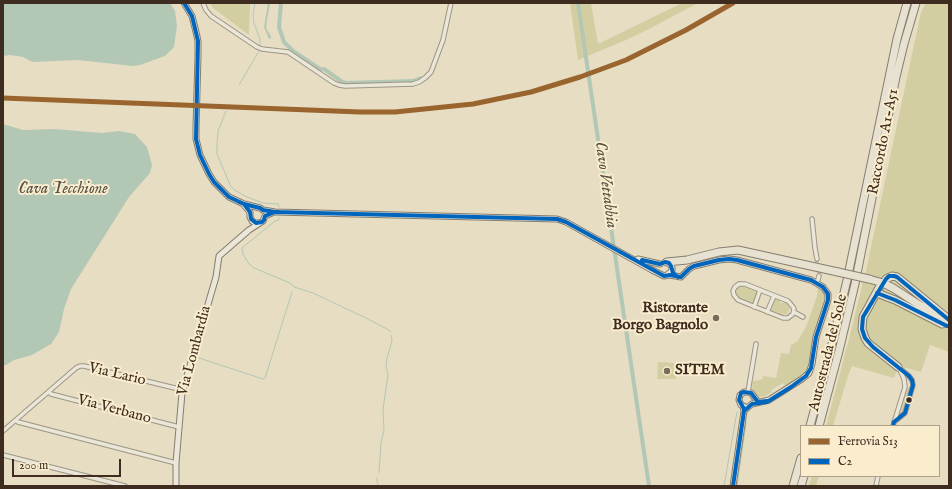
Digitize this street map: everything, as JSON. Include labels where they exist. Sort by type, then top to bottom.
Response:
[{"type":"highway","name":"Raccordo A1-A51","points":[[847,280],[896,39],[908,3]]},
{"type":"highway","name":"Raccordo A1-A51","points":[[855,283],[896,77],[916,3]]},
{"type":"highway","points":[[663,263],[687,260],[719,252],[738,250],[883,283],[949,324]]},
{"type":"highway","points":[[672,269],[678,264],[687,260]]},
{"type":"highway","points":[[886,279],[892,276],[897,277],[949,320]]},
{"type":"highway","name":"Autostrada del Sole","points":[[810,425],[847,280]]},
{"type":"highway","name":"Autostrada del Sole","points":[[819,425],[855,283]]},
{"type":"highway","points":[[898,367],[868,342],[863,333],[863,317],[879,290],[949,328]]},
{"type":"highway","points":[[793,486],[800,462]]},
{"type":"street","points":[[184,3],[192,16],[196,32],[198,56],[196,139],[199,152],[204,166],[214,182],[226,194],[244,204],[275,212],[557,219],[566,222],[664,276],[682,276],[694,266],[729,259],[811,280],[825,289],[828,294],[828,298],[816,337],[811,368],[806,376],[769,400],[749,406],[739,402],[740,395],[744,392],[748,392],[751,393],[754,398],[749,406],[733,486]]},
{"type":"street","points":[[203,3],[211,16],[253,45],[262,49],[288,52],[334,83],[345,86],[414,84],[425,78],[431,72],[443,40],[451,3]]},
{"type":"street","points":[[244,204],[250,212],[250,218],[252,221],[249,230]]},
{"type":"street","points":[[250,212],[254,209],[260,209]]},
{"type":"street","points":[[260,209],[265,216]]},
{"type":"street","points":[[252,221],[259,223],[265,216],[275,212]]},
{"type":"street","points":[[812,219],[817,259]]},
{"type":"street","name":"Via Lombardia","points":[[176,486],[176,463],[183,390],[216,277],[219,256],[259,223]]},
{"type":"street","points":[[628,256],[642,260],[670,264],[674,275],[678,277]]},
{"type":"street","points":[[660,274],[658,268],[663,263]]},
{"type":"street","points":[[668,275],[672,269]]},
{"type":"street","points":[[817,283],[819,276]]},
{"type":"street","points":[[794,312],[792,316],[786,319],[754,307],[736,299],[734,289],[737,285],[741,284],[788,301],[793,307],[794,312],[803,317]]},
{"type":"street","points":[[754,307],[760,290]]},
{"type":"street","points":[[768,312],[774,296]]},
{"type":"street","points":[[748,392],[756,344]]},
{"type":"street","name":"Via Lario","points":[[3,431],[80,366],[183,390]]},
{"type":"street","points":[[894,424],[905,413],[913,385],[909,376],[898,367]]},
{"type":"street","points":[[898,367],[902,373],[905,387]]},
{"type":"street","points":[[894,424],[906,384],[908,383],[913,385]]},
{"type":"street","name":"Via Verbano","points":[[49,392],[51,394],[179,427]]},
{"type":"street","points":[[897,411],[902,415]]},
{"type":"street","points":[[16,420],[18,422],[176,463]]},
{"type":"street","points":[[3,455],[124,486]]},
{"type":"shaded area","points":[[210,3],[250,3],[249,35],[213,8]]},
{"type":"shaded area","points":[[570,3],[591,3],[598,44],[682,3],[698,3],[626,40],[578,60]]},
{"type":"shaded area","points":[[926,3],[949,3],[949,352],[930,345],[921,372],[903,367],[896,373],[894,378],[852,366],[833,425],[826,425],[850,335],[862,286],[862,280],[864,280],[921,12]]},
{"type":"shaded area","points":[[744,285],[751,290],[753,290],[753,288],[759,291],[753,306],[747,304],[746,300],[744,302],[738,300],[735,293],[736,289]]},
{"type":"shaded area","points":[[818,286],[825,292],[826,298],[810,363],[805,373],[795,381],[785,385],[783,383],[771,390],[772,392],[765,396],[758,396],[752,389],[753,381],[762,379],[763,376],[776,378],[781,353],[789,354],[791,345],[798,341],[806,327],[817,296]]},
{"type":"shaded area","points":[[774,297],[781,299],[781,303],[784,301],[787,302],[790,309],[787,314],[782,315],[782,317],[778,315],[778,312],[775,314],[768,312]]},
{"type":"shaded area","name":"SITEM","points":[[658,362],[678,363],[676,379],[657,379]]},
{"type":"shaded area","points":[[907,387],[910,389],[904,412],[900,413]]},
{"type":"shaded area","points":[[812,477],[819,477],[816,486],[809,486]]},
{"type":"water","points":[[3,3],[170,3],[175,11],[177,26],[174,47],[165,56],[133,66],[78,60],[32,62],[23,57],[10,55],[3,56]]},
{"type":"water","points":[[268,3],[270,3],[266,26],[271,36],[269,39],[264,27]]},
{"type":"water","name":"Cava Tecchione","points":[[3,124],[23,130],[54,129],[102,133],[119,131],[135,134],[147,147],[152,165],[150,173],[129,197],[71,289],[64,309],[59,332],[51,344],[32,355],[14,360],[6,365],[3,365]]},
{"type":"waterway","points":[[255,3],[253,14],[254,23],[260,39],[260,45]]},
{"type":"waterway","points":[[281,3],[279,27],[284,42],[293,51],[341,81],[346,83],[413,81],[421,78]]},
{"type":"waterway","name":"Cavo Vettabbia","points":[[578,3],[649,486]]},
{"type":"waterway","points":[[239,85],[259,51]]},
{"type":"waterway","points":[[226,111],[218,131],[217,154],[231,187],[247,197],[263,203],[278,204],[279,207]]},
{"type":"waterway","points":[[279,218],[279,220],[275,221],[242,248],[243,254],[249,264],[254,268],[290,283],[294,287],[313,293],[366,318],[391,332]]},
{"type":"waterway","points":[[199,358],[263,379],[265,378],[292,292]]},
{"type":"waterway","points":[[379,473],[381,443],[384,430],[383,409],[388,375],[386,366],[392,341],[391,335]]},
{"type":"waterway","points":[[724,486],[737,412]]},
{"type":"waterway","points":[[737,486],[746,423]]},
{"type":"waterway","points":[[377,478],[379,486]]},
{"type":"tunnel","points":[[817,259],[819,276]]},
{"type":"rail line","name":"S13","points":[[3,98],[360,112],[395,112],[473,104],[531,92],[580,77],[626,60],[686,30],[733,3]]},
{"type":"transit line","name":"C2","points":[[184,3],[192,16],[198,41],[196,139],[200,155],[214,182],[229,197],[244,204],[275,212],[557,219],[566,222],[664,276],[670,275],[681,277],[694,266],[729,259],[811,280],[823,287],[828,294],[828,300],[816,337],[811,368],[806,376],[791,387],[767,402],[752,404],[744,411],[733,486]]},
{"type":"transit line","name":"C2","points":[[239,202],[244,204],[250,212],[251,219],[256,223],[262,222],[265,216],[279,212]]},
{"type":"transit line","name":"C2","points":[[642,260],[660,264],[665,262],[669,263],[673,273],[678,277]]},
{"type":"transit line","name":"C2","points":[[893,425],[894,422],[905,413],[913,385],[912,380],[873,347],[865,338],[862,329],[863,317],[886,279],[889,276],[894,276],[949,320]]},
{"type":"transit line","name":"C2","points":[[877,293],[895,300],[947,326]]},
{"type":"transit line","name":"C2","points":[[743,419],[744,409],[739,400],[741,393],[751,393],[758,402],[767,401]]},
{"type":"place","name":"Ristorante Borgo Bagnolo","points":[[716,318]]},
{"type":"place","name":"SITEM","points":[[667,371]]}]
